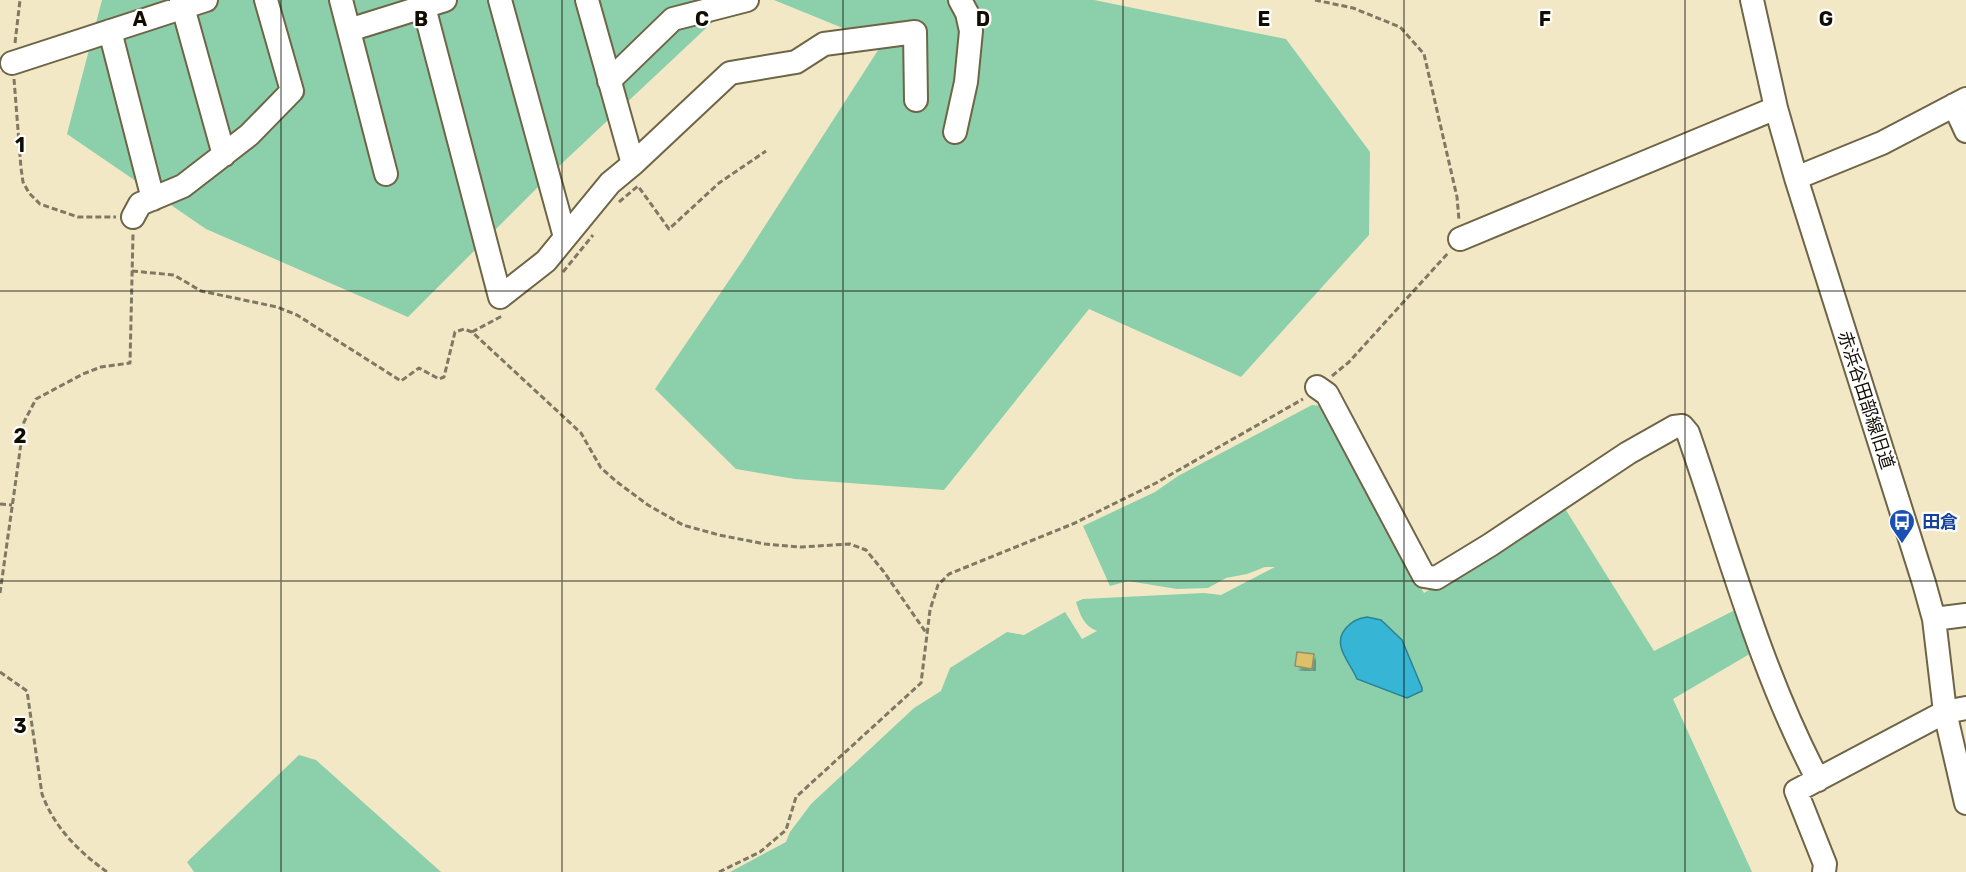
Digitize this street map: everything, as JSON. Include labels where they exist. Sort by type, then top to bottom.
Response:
[{"type":"street","points":[[12,63],[110,31],[182,4],[206,0]]},
{"type":"street","points":[[133,217],[140,204],[183,186],[224,155],[249,135],[292,91],[266,0]]},
{"type":"street","points":[[341,0],[386,174]]},
{"type":"street","points":[[500,0],[565,237]]},
{"type":"street","points":[[586,0],[633,164]]},
{"type":"street","points":[[609,81],[673,19],[747,0]]},
{"type":"street","points":[[955,132],[966,82],[971,31],[967,14],[960,0]]},
{"type":"street","name":"赤浜谷田部線旧道","points":[[1752,0],[1776,108],[1796,178],[1934,619],[1955,710],[1966,802]]},
{"type":"street","points":[[349,30],[434,3],[500,297],[546,261],[610,183],[730,73],[796,62],[824,44],[915,32],[916,100]]},
{"type":"street","points":[[182,4],[224,155]]},
{"type":"street","points":[[110,31],[153,199]]},
{"type":"street","points":[[1796,178],[1882,142],[1960,102],[1966,131]]},
{"type":"street","points":[[1460,239],[1776,108]]},
{"type":"street","points":[[1317,387],[1327,394],[1424,576],[1436,578],[1628,453],[1674,427],[1682,426],[1688,434],[1716,514],[1758,644],[1780,701],[1818,780]]},
{"type":"street","points":[[1934,619],[1966,615]]},
{"type":"street","points":[[1824,872],[1825,864],[1796,791],[1955,710]]},
{"type":"path","points":[[0,593],[24,422],[36,399],[101,367],[130,363],[133,217],[78,217],[40,204],[29,194],[23,182],[12,63],[20,0]]},
{"type":"path","points":[[719,872],[760,852],[786,830],[796,797],[921,683],[930,610],[938,585],[949,574],[1075,523],[1156,483],[1299,402],[1349,362],[1460,239],[1457,197],[1424,54],[1400,27],[1353,8],[1316,0]]},
{"type":"path","points":[[638,186],[669,229],[719,183],[766,151]]},
{"type":"path","points":[[132,271],[174,275],[201,291],[277,307],[297,315],[401,381],[419,368],[439,378],[444,377],[454,332],[464,329],[472,333],[581,433],[601,468],[648,506],[683,525],[719,535],[765,544],[801,547],[850,544],[866,550],[927,634]]},
{"type":"path","points":[[0,504],[12,505]]},
{"type":"path","points":[[0,672],[27,691],[42,794],[46,806],[64,835],[107,872]]},
{"type":"green space","points":[[102,0],[736,0],[557,168],[408,317],[206,229],[67,134]]},
{"type":"green space","points":[[774,0],[1094,0],[1286,39],[1370,152],[1369,235],[1241,377],[1089,309],[944,490],[795,479],[736,469],[655,389],[743,260],[882,44]]},
{"type":"green space","points":[[1312,405],[1322,406],[1424,593],[1564,507],[1654,651],[1735,610],[1753,652],[1673,699],[1752,872],[730,872],[786,842],[790,832],[811,804],[914,708],[941,691],[950,668],[1007,632],[1024,635],[1065,612],[1082,639],[1097,631],[1089,626],[1081,616],[1076,602],[1083,599],[1204,593],[1221,595],[1275,567],[1265,567],[1247,574],[1226,578],[1208,588],[1177,589],[1128,581],[1110,586],[1083,526],[1155,492],[1178,476]]},
{"type":"green space","points":[[299,755],[316,760],[441,872],[194,872],[187,862]]},
{"type":"water","points":[[1367,617],[1381,620],[1402,640],[1422,691],[1407,698],[1357,679],[1343,654],[1340,641],[1342,634],[1351,623]]},
{"type":"building","points":[[1297,652],[1314,654],[1312,669],[1295,666]]},
{"type":"place","name":"田倉","points":[[1902,545]]}]
